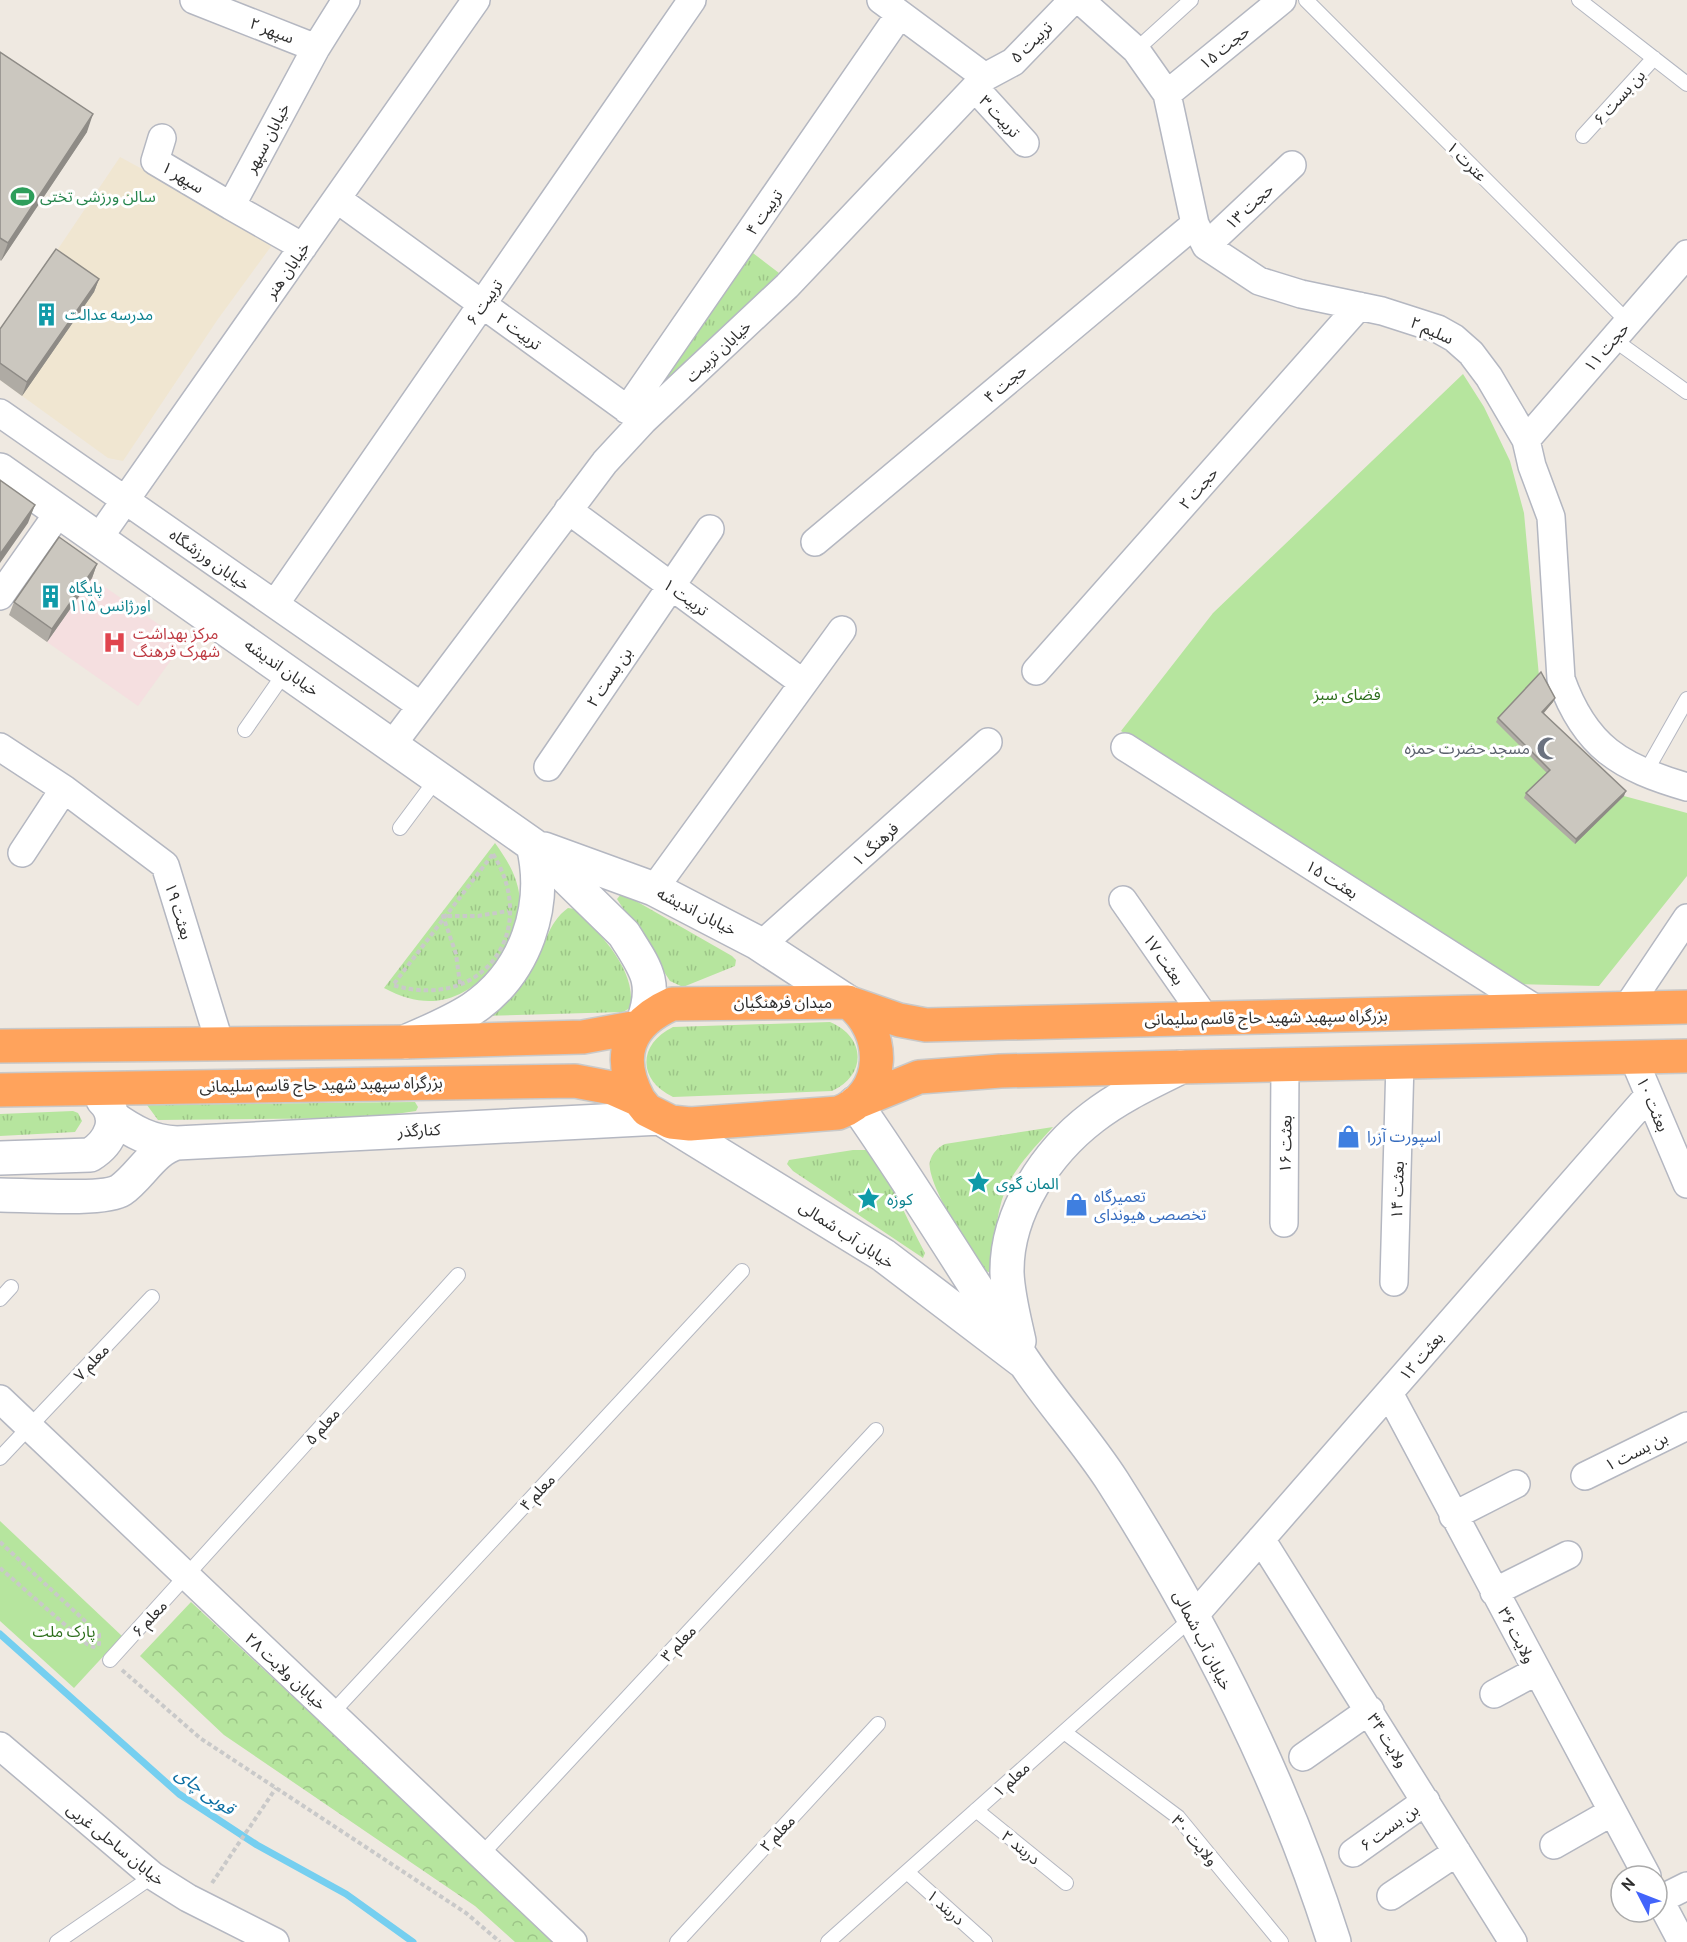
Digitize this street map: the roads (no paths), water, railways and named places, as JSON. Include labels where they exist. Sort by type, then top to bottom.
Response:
[{"type":"highway","name":"بزرگراه سپهبد شهید حاج قاسم سلیمانی","points":[[848,1002],[899,1020],[926,1025],[1687,1007]]},
{"type":"highway","name":"میدان فرهنگیان","points":[[641,1025],[653,1013],[672,1004],[848,1002],[867,1020],[877,1048],[874,1077],[855,1103]]},
{"type":"highway","points":[[0,1046],[405,1042],[583,1037],[641,1025]]},
{"type":"highway","points":[[641,1025],[629,1044],[626,1064],[629,1081],[650,1109],[690,1124],[838,1113],[881,1090],[919,1077],[1000,1071],[1687,1056]]},
{"type":"highway","name":"بزرگراه سپهبد شهید حاج قاسم سلیمانی","points":[[0,1090],[575,1080],[605,1086],[650,1109]]},
{"type":"main road","name":"خیابان اندیشه","points":[[0,470],[533,845],[610,919],[634,950],[649,979],[652,993],[641,1025]]},
{"type":"main road","name":"خیابان اندیشه","points":[[533,845],[654,889],[761,945],[848,1002]]},
{"type":"main road","points":[[405,1042],[472,1008],[498,987],[517,961],[531,931],[538,899],[538,866],[533,845]]},
{"type":"main road","points":[[1025,1363],[1011,1309],[1007,1272],[1010,1243],[1019,1211],[1032,1186],[1069,1138],[1093,1117],[1120,1098],[1181,1067]]},
{"type":"main road","name":"کنارگذر","points":[[80,1088],[103,1100],[112,1117],[134,1133],[153,1141],[177,1143],[650,1109]]},
{"type":"main road","name":"خیابان آب شمالی","points":[[855,1103],[900,1165],[1025,1363],[1112,1480],[1193,1617],[1273,1781],[1316,1884],[1334,1942]]},
{"type":"main road","name":"خیابان آب شمالی","points":[[650,1109],[883,1255],[1025,1363]]},
{"type":"main road","points":[[100,1149],[112,1129],[112,1117]]},
{"type":"main road","points":[[0,1195],[114,1194],[132,1181],[160,1150],[177,1143]]},
{"type":"main road","points":[[0,1158],[79,1157],[100,1149],[118,1148],[130,1155],[136,1169],[132,1181]]},
{"type":"street","name":"سپهر ۲","points":[[194,0],[316,48]]},
{"type":"street","name":"خیابان سپهر","points":[[231,206],[316,48],[346,0]]},
{"type":"street","name":"خیابان هنر","points":[[98,539],[476,0]]},
{"type":"street","name":"تربیت ۶","points":[[275,604],[692,0]]},
{"type":"street","name":"تربیت ۵","points":[[980,83],[1013,62],[1073,0]]},
{"type":"street","points":[[1080,0],[1136,50],[1167,94],[1201,235]]},
{"type":"street","name":"حجت ۱۵","points":[[1167,94],[1282,0]]},
{"type":"street","points":[[891,7],[980,83]]},
{"type":"street","name":"تربیت ۴","points":[[635,416],[891,7]]},
{"type":"street","name":"تربیت ۳","points":[[980,83],[1025,143]]},
{"type":"street","name":"خیابان تربیت","points":[[392,745],[605,462],[635,416],[787,286],[980,83]]},
{"type":"street","name":"سپهر ۱","points":[[162,138],[155,161],[231,206]]},
{"type":"street","name":"حجت ۱۳","points":[[1201,235],[1292,165]]},
{"type":"street","name":"تربیت ۲","points":[[337,199],[635,416]]},
{"type":"street","points":[[231,206],[303,247]]},
{"type":"street","name":"سلیم ۲","points":[[1201,235],[1259,281],[1301,294],[1416,321],[1454,338],[1472,353],[1526,440],[1532,466],[1551,517],[1560,671],[1578,719],[1594,739],[1617,759],[1644,775],[1687,787]]},
{"type":"street","name":"حجت ۴","points":[[815,542],[1201,235]]},
{"type":"street","name":"حجت ۱۱","points":[[1526,440],[1687,254]]},
{"type":"street","name":"حجت ۲","points":[[1036,671],[1359,306]]},
{"type":"street","name":"خیابان ورزشگاه","points":[[0,413],[421,706]]},
{"type":"street","name":"تربیت ۱","points":[[568,510],[803,683]]},
{"type":"street","points":[[0,596],[59,512]]},
{"type":"street","points":[[671,586],[710,529]]},
{"type":"street","name":"بن بست ۲","points":[[548,767],[671,586]]},
{"type":"street","points":[[654,889],[842,630]]},
{"type":"street","name":"فرهنگ ۱","points":[[761,945],[988,742]]},
{"type":"street","points":[[0,747],[64,789],[22,853]]},
{"type":"street","name":"بعثت ۱۵","points":[[1125,747],[1539,1011]]},
{"type":"street","name":"بعثت ۱۹","points":[[64,789],[165,864],[220,1044]]},
{"type":"street","name":"بعثت ۱۷","points":[[1123,900],[1206,1019]]},
{"type":"street","points":[[1626,1009],[1687,918]]},
{"type":"street","name":"بعثت ۱۰","points":[[1633,1057],[1687,1184]]},
{"type":"street","name":"بعثت ۱۴","points":[[1394,1282],[1400,1062]]},
{"type":"street","name":"بعثت ۱۶","points":[[1284,1223],[1285,1065]]},
{"type":"street","name":"بعثت ۱۲","points":[[1193,1617],[1649,1095]]},
{"type":"street","name":"ولایت ۳۶","points":[[1389,1393],[1640,1864]]},
{"type":"street","name":"خیابان ولایت ۲۸","points":[[0,1399],[573,1942]]},
{"type":"street","name":"بن بست ۱","points":[[1585,1476],[1687,1426]]},
{"type":"street","points":[[1454,1516],[1516,1484]]},
{"type":"street","name":"ولایت ۳۴","points":[[1261,1539],[1370,1710],[1512,1942]]},
{"type":"street","points":[[1494,1592],[1568,1555]]},
{"type":"street","points":[[1494,1695],[1537,1671]]},
{"type":"street","points":[[1303,1757],[1370,1710]]},
{"type":"street","name":"خیابان ساحلی غربی","points":[[5,1759],[153,1876],[198,1903],[275,1942]]},
{"type":"street","name":"بن بست ۶","points":[[1353,1853],[1426,1801]]},
{"type":"street","points":[[1554,1845],[1612,1812]]},
{"type":"street","points":[[1391,1896],[1457,1852]]},
{"type":"street","points":[[1669,1893],[1687,1886]]},
{"type":"street","points":[[1669,1918],[1682,1942]]},
{"type":"lane","points":[[1136,50],[1191,0]]},
{"type":"lane","name":"عترت ۱","points":[[1305,0],[1621,330],[1687,392]]},
{"type":"lane","points":[[1579,0],[1686,81]]},
{"type":"lane","name":"بن بست ۶","points":[[1583,136],[1654,58]]},
{"type":"lane","points":[[245,730],[286,670]]},
{"type":"lane","points":[[1644,775],[1687,699]]},
{"type":"lane","points":[[400,828],[438,777]]},
{"type":"lane","name":"معلم ۴","points":[[332,1713],[742,1271]]},
{"type":"lane","name":"معلم ۵","points":[[187,1576],[458,1275]]},
{"type":"lane","points":[[0,1299],[11,1287]]},
{"type":"lane","name":"معلم ۷","points":[[0,1458],[152,1297]]},
{"type":"lane","name":"معلم ۳","points":[[481,1855],[876,1431]]},
{"type":"lane","name":"معلم ۶","points":[[110,1660],[187,1576]]},
{"type":"lane","name":"معلم ۱","points":[[828,1942],[1193,1617]]},
{"type":"lane","name":"معلم ۲","points":[[677,1942],[878,1724]]},
{"type":"lane","name":"ولایت ۳۰","points":[[1064,1731],[1178,1817],[1281,1942]]},
{"type":"lane","name":"دربند ۲","points":[[976,1810],[1066,1883]]},
{"type":"lane","name":"دربند ۱","points":[[907,1872],[985,1942]]},
{"type":"lane","points":[[57,1942],[153,1876]]},
{"type":"waterway","name":"قوبی چای","points":[[0,1634],[179,1794],[257,1845],[346,1894],[413,1942]]},
{"type":"place","name":"سالن ورزشی تختی","points":[[22,196]]},
{"type":"place","name":"مدرسه عدالت","points":[[47,314]]},
{"type":"place","name":"پایگاه اورژانس ۱۱۵","points":[[51,596]]},
{"type":"place","name":"مرکز بهداشت شهرک فرهنگ","points":[[115,642]]},
{"type":"place","name":"مسجد حضرت حمزه","points":[[1548,748]]},
{"type":"place","name":"اسپورت آزرا","points":[[1349,1136]]},
{"type":"place","name":"المان گوی","points":[[978,1183]]},
{"type":"place","name":"کوزه","points":[[869,1199]]},
{"type":"place","name":"تعمیرگاه تخصصی هیوندای","points":[[1076,1205]]},
{"type":"park label","name":"فضای سبز","points":[[1347,694]]},
{"type":"park label","name":"پارک ملت","points":[[64,1631]]}]
